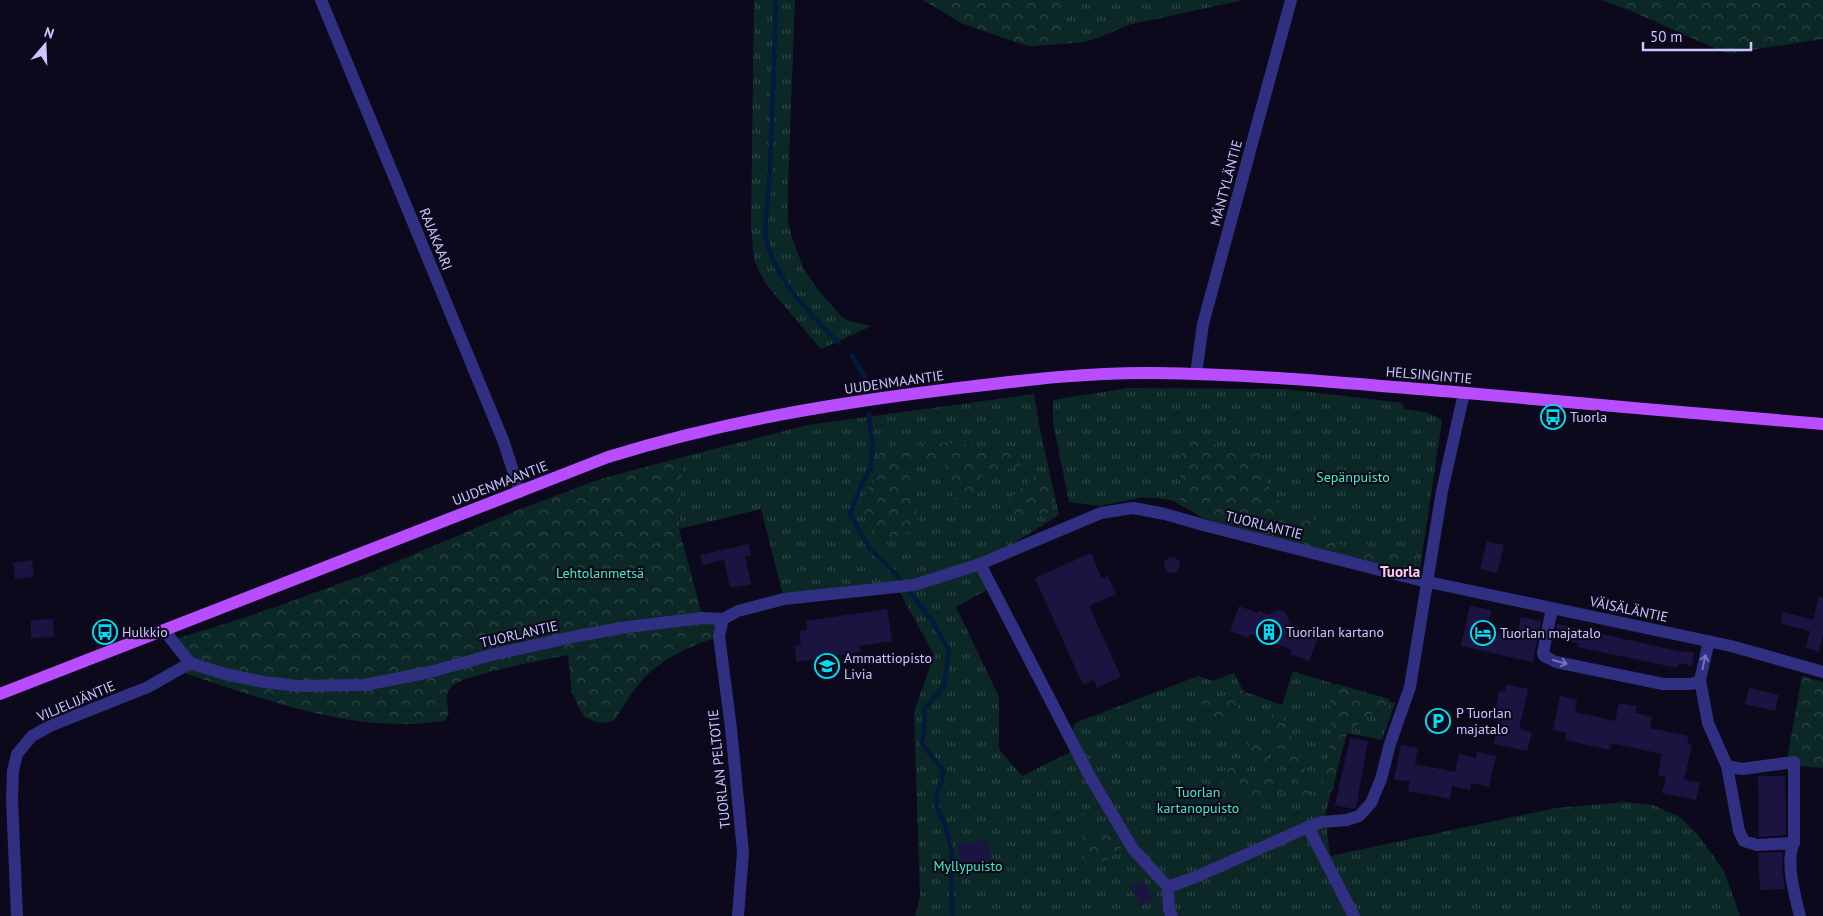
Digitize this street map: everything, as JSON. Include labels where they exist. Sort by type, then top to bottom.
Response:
[{"type":"main road","name":"HELSINGINTIE","points":[[1032,379],[1152,372],[1297,378],[1823,424]]},
{"type":"main road","name":"UUDENMAANTIE","points":[[0,694],[608,458],[659,441],[772,416],[876,398],[1032,379]]},
{"type":"street","name":"RAJAKAARI","points":[[321,0],[503,440],[520,492]]},
{"type":"street","name":"MÄNTYLÄNTIE","points":[[1196,374],[1203,324],[1291,0]]},
{"type":"street","points":[[1168,887],[1198,876],[1308,827],[1322,822],[1347,820],[1359,816],[1371,804],[1382,780],[1390,744],[1410,687],[1442,491],[1464,393]]},
{"type":"street","name":"TUORLANTIE","points":[[190,663],[225,674],[264,682],[298,686],[364,685],[430,672],[491,655],[626,627],[703,618],[724,619],[738,612],[784,599],[914,585],[980,564],[1101,513],[1133,508],[1165,514],[1427,582]]},
{"type":"street","points":[[980,564],[1089,776],[1133,849],[1168,887],[1169,909],[1172,916]]},
{"type":"street","name":"VÄISÄLÄNTIE","points":[[1427,582],[1709,641],[1823,672]]},
{"type":"street","points":[[1552,608],[1543,653],[1544,656],[1556,662],[1663,684],[1692,684],[1700,680]]},
{"type":"street","name":"TUORLAN PELTOTIE","points":[[724,619],[719,636],[731,728],[743,852],[738,916]]},
{"type":"street","points":[[164,630],[190,663]]},
{"type":"street","points":[[1709,641],[1700,680],[1708,723],[1727,766],[1739,831],[1744,840],[1757,845],[1794,842]]},
{"type":"street","name":"VILJELIJÄNTIE","points":[[17,916],[12,799],[13,772],[17,754],[32,736],[50,726],[148,687],[190,663]]},
{"type":"street","points":[[1727,766],[1742,769],[1794,762],[1794,842],[1790,850],[1795,897],[1800,916]]},
{"type":"street","points":[[1308,827],[1354,916]]},
{"type":"green space","points":[[754,0],[795,0],[788,220],[803,268],[819,291],[843,318],[872,326],[821,349],[769,288],[754,260],[751,226]]},
{"type":"green space","points":[[923,0],[1070,0],[1065,17],[1063,44],[1029,46],[961,23]]},
{"type":"green space","points":[[1070,0],[1243,0],[1128,25],[1083,42],[1063,44],[1065,17]]},
{"type":"green space","points":[[1601,0],[1823,0],[1823,39],[1732,53],[1723,52],[1629,10]]},
{"type":"green space","name":"Sepänpuisto","points":[[1128,388],[1286,389],[1402,403],[1404,409],[1429,413],[1442,420],[1419,576],[1205,519],[1172,500],[1143,497],[1100,506],[1069,502],[1053,422],[1053,400]]},
{"type":"green space","points":[[1034,394],[1059,515],[980,564],[992,587],[956,607],[999,697],[999,749],[1022,776],[1076,749],[1070,737],[1075,723],[1198,676],[1213,681],[1234,673],[1243,691],[1282,705],[1293,671],[1395,703],[1382,740],[1347,733],[1325,815],[1330,856],[1556,808],[1625,802],[1653,805],[1680,817],[1698,835],[1724,871],[1740,916],[915,916],[920,897],[914,712],[934,655],[897,587],[784,599],[761,509],[679,529],[683,457],[808,425]]},
{"type":"green space","points":[[882,430],[891,449],[937,442],[1015,449],[1020,466],[980,477],[977,497],[953,499],[944,460],[907,464],[920,529],[891,537],[876,535],[857,506],[878,473]]},
{"type":"green space","points":[[1201,436],[1226,451],[1260,449],[1264,474],[1272,492],[1288,511],[1293,523],[1304,521],[1312,514],[1315,524],[1312,536],[1366,552],[1420,546],[1415,575],[1211,519],[1175,496],[1181,480],[1177,466],[1185,442]]},
{"type":"green space","name":"Lehtolanmetsä","points":[[683,457],[679,529],[703,618],[723,619],[719,636],[680,652],[653,670],[636,687],[614,721],[600,723],[584,717],[572,693],[568,655],[506,668],[458,682],[447,693],[449,713],[444,721],[410,724],[375,723],[307,711],[240,692],[175,670],[189,663],[172,640],[247,617],[372,572],[518,510],[600,479]]},
{"type":"green space","points":[[1041,471],[1055,500],[1050,512],[1018,523],[1009,499]]},
{"type":"green space","points":[[1802,676],[1823,682],[1823,768],[1786,765]]},
{"type":"green space","points":[[1337,684],[1389,699],[1389,709],[1382,715],[1371,714],[1347,733],[1333,790],[1326,794],[1322,786],[1332,731],[1329,687]]},
{"type":"green space","points":[[1244,690],[1232,721],[1214,721],[1182,697],[1223,696]]},
{"type":"green space","points":[[1279,710],[1305,770],[1312,797],[1304,804],[1264,718]]},
{"type":"green space","points":[[1260,735],[1284,794],[1268,790],[1260,799],[1220,787],[1230,763],[1252,775],[1263,775],[1258,762],[1249,750],[1250,740]]},
{"type":"green space","points":[[1082,812],[1092,833],[1111,821],[1123,840],[1119,852],[1089,870],[1083,856],[1087,843],[1077,829]]},
{"type":"building","points":[[1487,541],[1504,545],[1497,573],[1480,569]]},
{"type":"building","points":[[749,544],[751,555],[745,556],[751,584],[730,588],[724,560],[702,565],[700,555]]},
{"type":"building","points":[[1091,553],[1102,579],[1108,576],[1116,594],[1089,606],[1121,677],[1097,688],[1094,680],[1083,685],[1035,578]]},
{"type":"building","points":[[1169,557],[1175,557],[1180,562],[1178,571],[1169,573],[1164,568],[1164,562]]},
{"type":"building","points":[[32,560],[34,577],[15,579],[13,563]]},
{"type":"building","points":[[1819,596],[1823,597],[1823,634],[1819,652],[1806,648],[1810,631],[1781,624],[1783,612],[1813,620]]},
{"type":"building","name":"Tuorilan kartano","points":[[1239,606],[1269,615],[1278,610],[1286,613],[1290,623],[1300,627],[1299,630],[1318,637],[1309,661],[1290,654],[1292,650],[1250,634],[1248,638],[1230,631]]},
{"type":"building","name":"Tuorlan majatalo","points":[[1470,606],[1491,610],[1487,630],[1516,637],[1521,617],[1541,621],[1533,662],[1461,646]]},
{"type":"building","points":[[887,609],[892,641],[859,646],[860,652],[797,662],[794,646],[801,644],[799,631],[807,630],[806,621]]},
{"type":"building","points":[[53,619],[54,637],[31,638],[31,620]]},
{"type":"building","points":[[1557,624],[1682,652],[1694,653],[1692,666],[1679,663],[1678,668],[1577,647],[1578,643],[1554,638]]},
{"type":"building","points":[[1506,684],[1528,689],[1519,729],[1532,732],[1527,751],[1494,744],[1499,721],[1493,720],[1499,691],[1505,692]]},
{"type":"building","points":[[1749,688],[1779,695],[1775,711],[1745,704]]},
{"type":"building","points":[[1560,696],[1577,700],[1575,712],[1615,721],[1619,703],[1637,706],[1635,713],[1652,717],[1650,728],[1689,736],[1687,744],[1692,745],[1684,780],[1700,783],[1696,800],[1662,793],[1666,777],[1658,775],[1662,754],[1611,743],[1610,750],[1565,740],[1566,733],[1553,730]]},
{"type":"building","points":[[1350,738],[1368,741],[1356,808],[1354,809],[1335,805]]},
{"type":"building","points":[[1401,745],[1418,748],[1415,764],[1455,772],[1459,754],[1476,758],[1477,752],[1496,756],[1489,787],[1471,783],[1470,790],[1452,786],[1450,799],[1408,791],[1410,782],[1394,779]]},
{"type":"building","points":[[1758,776],[1785,776],[1786,835],[1759,837]]},
{"type":"building","points":[[988,840],[991,860],[983,861],[984,869],[961,872],[957,844]]},
{"type":"building","points":[[1783,852],[1782,869],[1785,889],[1760,890],[1758,853]]},
{"type":"building","points":[[1143,880],[1154,898],[1141,906],[1130,887]]},
{"type":"waterway","points":[[776,0],[769,192],[765,234],[771,254],[786,283],[795,296],[839,343]]},
{"type":"waterway","points":[[852,356],[865,377],[866,386]]},
{"type":"waterway","points":[[869,414],[872,443],[871,467],[859,490],[850,514],[870,549],[894,572],[933,622],[949,650],[944,686],[924,710],[922,744],[943,770],[942,780],[937,792],[937,807],[946,828],[952,854],[951,888],[953,916]]},
{"type":"place","name":"Tuorla","points":[[1553,417]]},
{"type":"place","name":"Hulkkio","points":[[105,632]]},
{"type":"place","name":"Tuorilan kartano","points":[[1269,632]]},
{"type":"place","name":"Tuorlan majatalo","points":[[1483,633]]},
{"type":"place","name":"Ammattiopisto Livia","points":[[827,666]]},
{"type":"place","name":"P Tuorlan majatalo","points":[[1438,721]]},
{"type":"district","name":"Tuorla","points":[[1400,572]]},
{"type":"park label","name":"Tuorlan kartanopuisto","points":[[1198,800]]},
{"type":"park label","name":"Myllypuisto","points":[[968,866]]}]
